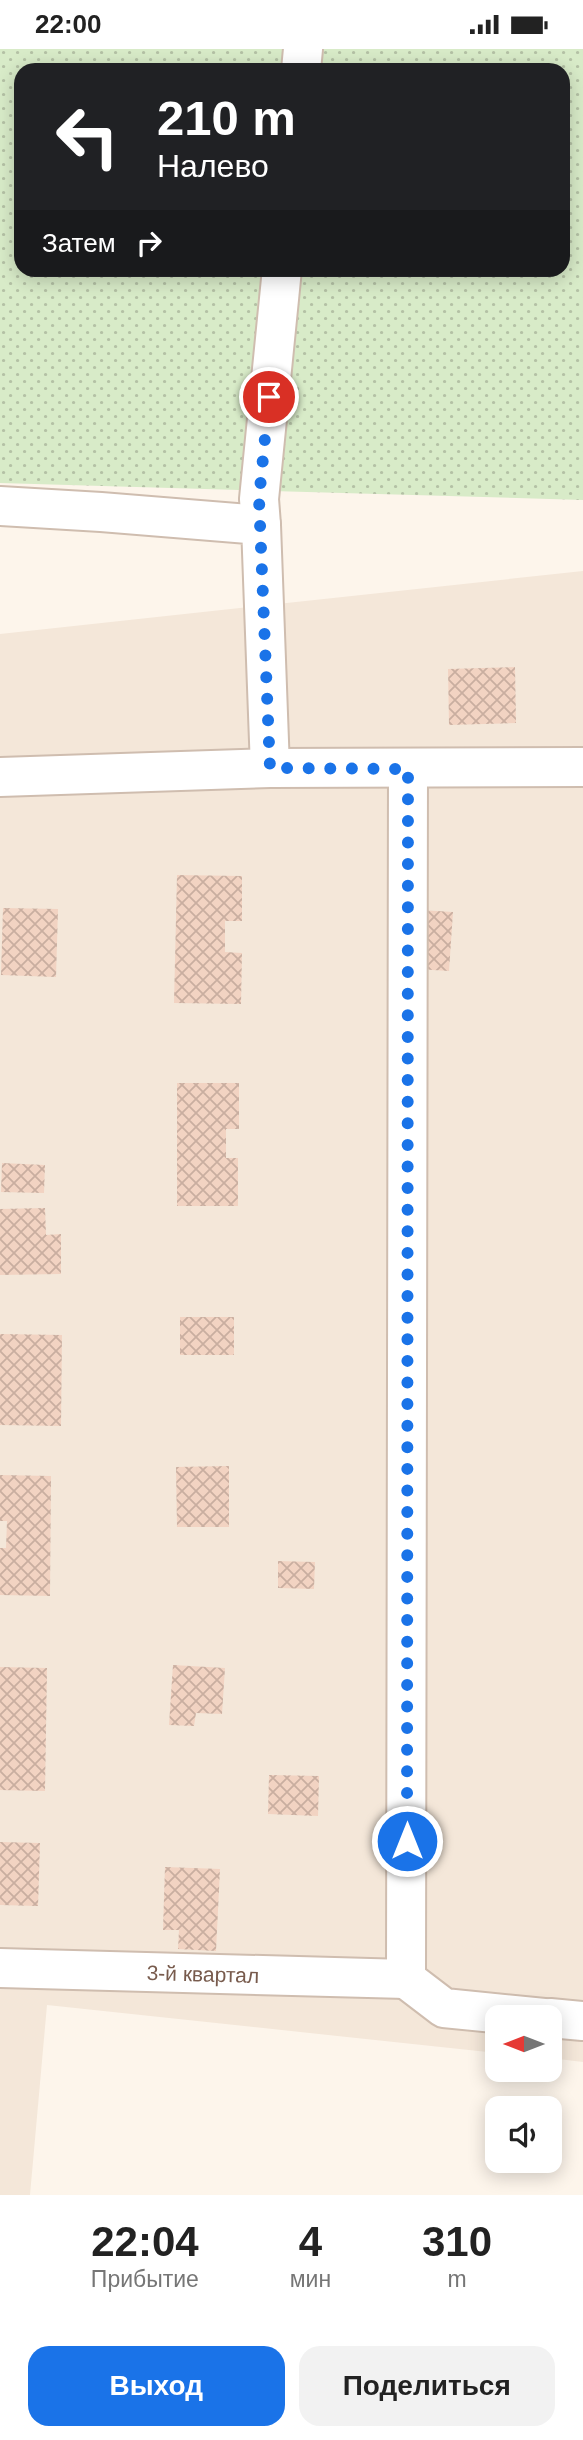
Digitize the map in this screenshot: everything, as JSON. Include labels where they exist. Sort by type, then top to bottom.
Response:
[{"type":"street","points":[[270,768],[259,499],[281,277]]},
{"type":"street","points":[[0,506],[261,525]]},
{"type":"street","points":[[0,777],[270,768],[583,767]]},
{"type":"street","points":[[408,769],[406,1979],[444,2008],[485,2012]]},
{"type":"street","name":"3-й квартал","points":[[0,1968],[406,1979]]},
{"type":"street","points":[[562,2019],[583,2021]]},
{"type":"shaded area","points":[[583,571],[583,2062],[562,2059],[562,2005],[485,2005],[485,2052],[47,2005],[30,2195],[0,2195],[0,634]]},
{"type":"green space","points":[[0,49],[583,49],[583,500],[0,483]]},
{"type":"building","points":[[515,667],[516,723],[449,725],[448,669]]},
{"type":"building","points":[[177,875],[242,876],[242,921],[225,921],[225,952],[242,953],[241,1004],[174,1003]]},
{"type":"building","points":[[3,908],[58,909],[56,977],[1,975]]},
{"type":"building","points":[[421,910],[453,912],[449,971],[417,969]]},
{"type":"building","points":[[177,1083],[239,1083],[239,1129],[226,1129],[226,1158],[238,1158],[238,1206],[177,1206]]},
{"type":"building","points":[[2,1163],[45,1165],[44,1193],[1,1192]]},
{"type":"building","points":[[45,1208],[46,1235],[61,1234],[61,1274],[0,1275],[0,1209]]},
{"type":"building","points":[[180,1317],[234,1317],[234,1355],[180,1355]]},
{"type":"building","points":[[0,1334],[62,1335],[61,1426],[0,1425]]},
{"type":"building","points":[[229,1466],[229,1527],[177,1527],[176,1467]]},
{"type":"building","points":[[0,1475],[51,1476],[50,1596],[0,1595],[0,1548],[6,1548],[7,1521],[0,1521]]},
{"type":"building","points":[[278,1561],[315,1562],[314,1589],[278,1588]]},
{"type":"building","points":[[173,1665],[225,1668],[222,1714],[196,1713],[194,1726],[169,1725]]},
{"type":"building","points":[[0,1667],[47,1668],[45,1791],[0,1790]]},
{"type":"building","points":[[269,1775],[319,1776],[318,1816],[268,1814]]},
{"type":"building","points":[[0,1842],[40,1843],[38,1906],[0,1905]]},
{"type":"building","points":[[165,1867],[220,1869],[216,1951],[178,1949],[179,1930],[163,1930]]},
{"type":"route","points":[[269,397],[259,499],[270,768],[408,769],[407,1841]]}]
